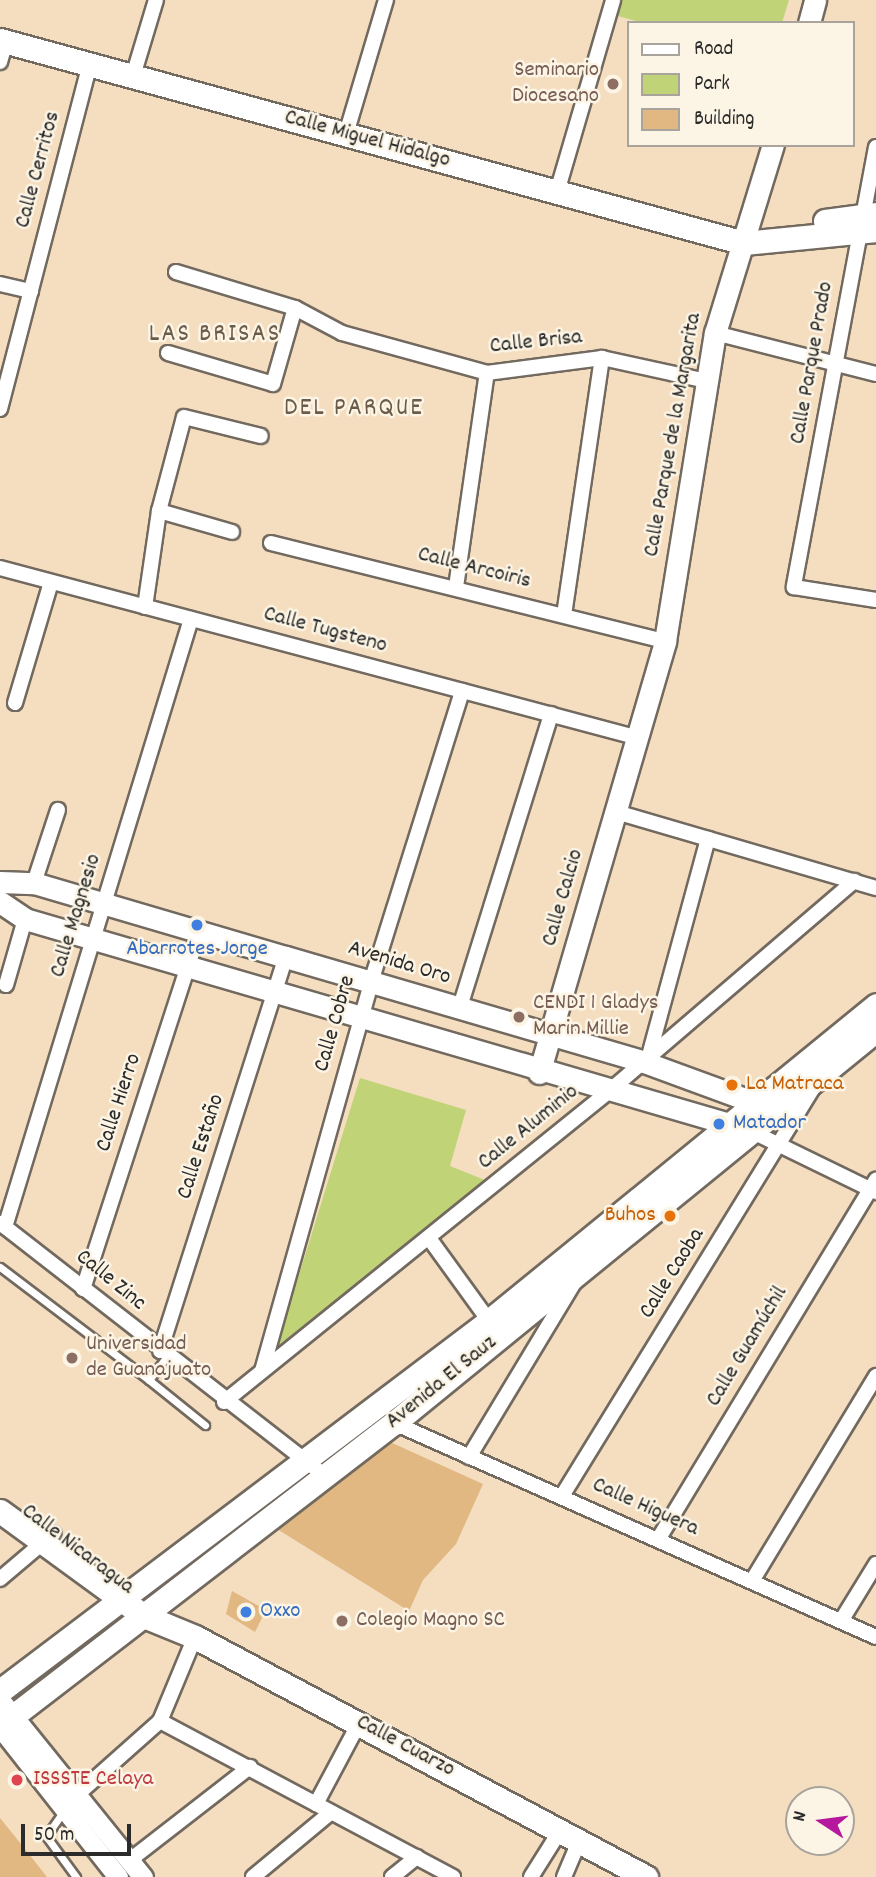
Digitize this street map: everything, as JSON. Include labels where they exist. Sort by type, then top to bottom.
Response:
[{"type":"main road","points":[[809,21],[815,0]]},
{"type":"main road","name":"Calle Miguel Hidalgo","points":[[2,48],[90,64],[557,192],[742,237],[868,223]]},
{"type":"main road","name":"Calle Parque de la Margarita","points":[[639,738],[665,641],[715,333],[742,237],[772,147]]},
{"type":"main road","name":"Calle Calcio","points":[[539,1073],[639,738]]},
{"type":"main road","name":"Avenida Oro","points":[[0,882],[34,884],[551,1036],[647,1057],[779,1111]]},
{"type":"main road","points":[[0,902],[25,919],[607,1093],[728,1123],[755,1133]]},
{"type":"main road","name":"Avenida El Sauz","points":[[4,1717],[154,1615],[489,1321],[754,1101],[876,1005]]},
{"type":"main road","name":"Avenida El Sauz","points":[[0,1691],[124,1593],[168,1570],[318,1469],[394,1423],[585,1266],[755,1133],[876,1030]]},
{"type":"main road","name":"Calle Nicaragua","points":[[0,1492],[48,1539]]},
{"type":"main road","name":"Calle Nicaragua","points":[[0,1511],[48,1539],[154,1615]]},
{"type":"main road","name":"Calle Cuarzo","points":[[154,1615],[646,1877]]},
{"type":"street","points":[[133,76],[156,0]]},
{"type":"street","points":[[345,134],[386,0]]},
{"type":"street","points":[[557,192],[613,0]]},
{"type":"street","name":"Calle Cerritos","points":[[0,409],[90,64]]},
{"type":"street","name":"Calle Parque Prado","points":[[876,147],[868,223],[837,364],[794,587],[876,600]]},
{"type":"street","name":"Calle Brisa","points":[[176,272],[295,307],[342,334],[487,373],[602,358],[707,381]]},
{"type":"street","points":[[0,284],[31,291]]},
{"type":"street","points":[[168,353],[273,384],[295,307]]},
{"type":"street","points":[[715,333],[876,374]]},
{"type":"street","points":[[564,615],[602,358]]},
{"type":"street","points":[[456,587],[487,373]]},
{"type":"street","points":[[145,607],[159,511],[184,417],[261,436]]},
{"type":"street","points":[[159,511],[232,532]]},
{"type":"street","name":"Calle Arcoiris","points":[[271,543],[665,641]]},
{"type":"street","name":"Calle Tugsteno","points":[[0,568],[639,738]]},
{"type":"street","points":[[15,703],[51,582]]},
{"type":"street","name":"Calle Magnesio","points":[[2,1225],[95,938],[191,619]]},
{"type":"street","name":"Calle Cobre","points":[[262,1371],[371,982],[462,691]]},
{"type":"street","points":[[459,1010],[551,714]]},
{"type":"street","points":[[34,884],[58,810]]},
{"type":"street","points":[[616,812],[876,888]]},
{"type":"street","points":[[647,1057],[708,839]]},
{"type":"street","name":"Calle Aluminio","points":[[224,1402],[607,1093],[854,881]]},
{"type":"street","points":[[6,985],[25,919]]},
{"type":"street","name":"Calle Hierro","points":[[83,1289],[199,932]]},
{"type":"street","name":"Calle Estaño","points":[[164,1353],[286,957]]},
{"type":"street","name":"Calle Caoba","points":[[562,1496],[821,1075]]},
{"type":"street","points":[[755,1133],[874,1187]]},
{"type":"street","name":"Calle Guamúchil","points":[[659,1538],[874,1187]]},
{"type":"street","name":"Calle Zinc","points":[[2,1225],[224,1402],[318,1469]]},
{"type":"street","points":[[429,1238],[489,1321]]},
{"type":"street","points":[[469,1457],[585,1266]]},
{"type":"street","points":[[752,1581],[876,1376]]},
{"type":"street","name":"Calle Higuera","points":[[394,1423],[659,1538],[876,1637]]},
{"type":"street","points":[[0,1579],[48,1539]]},
{"type":"street","points":[[841,1621],[876,1564]]},
{"type":"street","points":[[65,1809],[77,1791],[160,1721],[195,1637]]},
{"type":"street","points":[[4,1717],[77,1791],[143,1877]]},
{"type":"street","points":[[4,1717],[65,1809],[118,1877]]},
{"type":"street","points":[[160,1721],[453,1877]]},
{"type":"street","points":[[316,1804],[359,1723]]},
{"type":"street","points":[[130,1860],[250,1767]]},
{"type":"street","points":[[259,1875],[330,1813]]},
{"type":"street","points":[[531,1877],[570,1836]]},
{"type":"street","points":[[564,1877],[570,1836]]},
{"type":"street","points":[[392,1877],[416,1857]]},
{"type":"lane","points":[[0,1267],[205,1425]]},
{"type":"lane","points":[[149,1380],[164,1353]]},
{"type":"lane","points":[[65,1809],[46,1836],[76,1877]]},
{"type":"green space","points":[[622,0],[789,0],[783,21],[636,21],[618,16]]},
{"type":"green space","points":[[360,1078],[466,1110],[450,1166],[485,1180],[272,1362]]},
{"type":"building","points":[[390,1442],[483,1484],[456,1544],[423,1580],[409,1611],[277,1529]]},
{"type":"building","name":"Oxxo","points":[[232,1591],[266,1610],[255,1632],[226,1614]]},
{"type":"building","points":[[0,1818],[21,1844],[47,1877],[0,1877]]},
{"type":"place","name":"Seminario Diocesano","points":[[613,84]]},
{"type":"place","name":"Abarrotes Jorge","points":[[197,925]]},
{"type":"place","name":"CENDI 1 Gladys Marin Millie","points":[[519,1017]]},
{"type":"place","name":"La Matraca","points":[[732,1085]]},
{"type":"place","name":"Matador","points":[[719,1124]]},
{"type":"place","name":"Buhos","points":[[670,1216]]},
{"type":"place","name":"Universidad de Guanajuato","points":[[72,1358]]},
{"type":"place","name":"Oxxo","points":[[246,1612]]},
{"type":"place","name":"Colegio Magno SC","points":[[342,1621]]},
{"type":"place","name":"ISSSTE Celaya","points":[[17,1780]]},
{"type":"district","name":"LAS BRISAS","points":[[215,335]]},
{"type":"district","name":"DEL PARQUE","points":[[354,409]]}]
